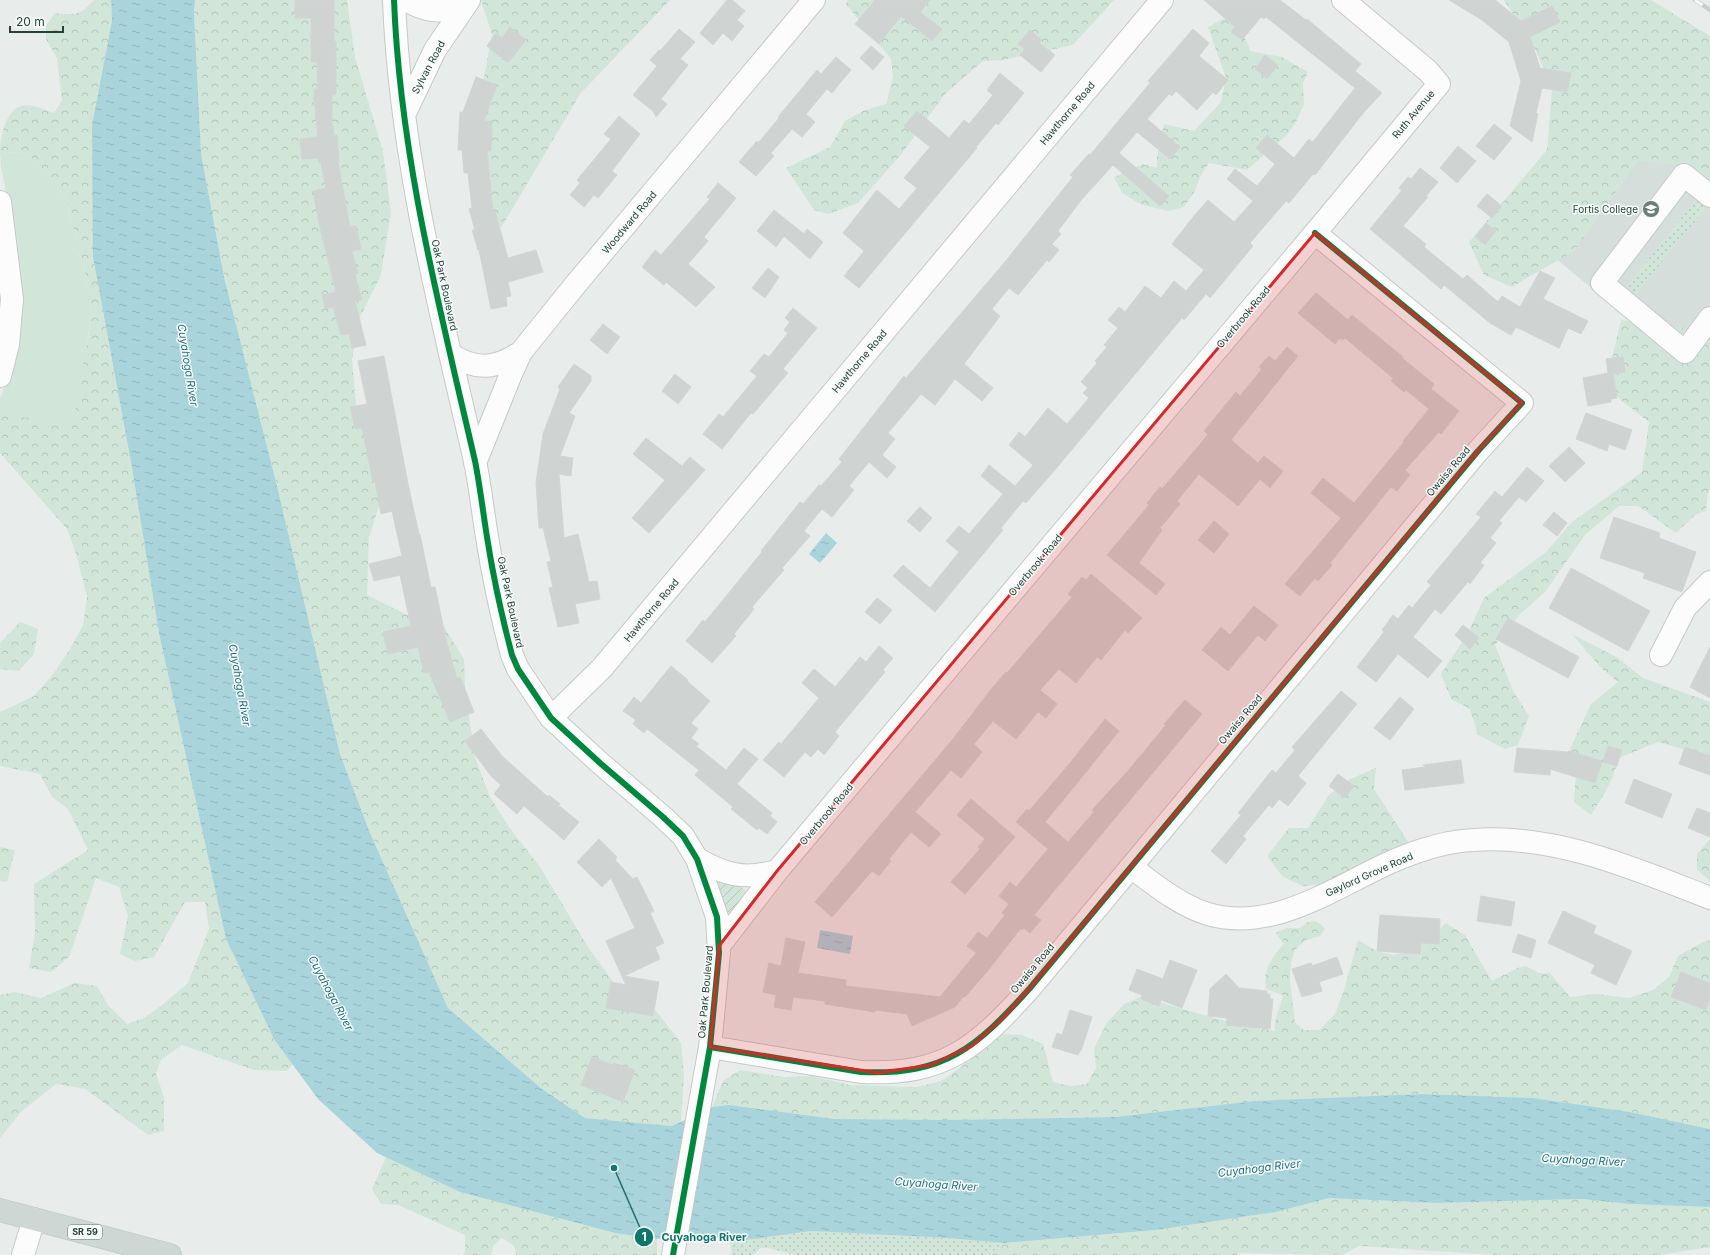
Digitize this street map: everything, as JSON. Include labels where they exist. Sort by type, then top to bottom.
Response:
[{"type":"main road","name":"SR 59","points":[[0,1210],[170,1255]]},
{"type":"street","name":"Oak Park Boulevard","points":[[394,0],[395,31],[404,115],[417,200],[475,464],[485,516],[487,537],[512,655],[518,669],[551,718],[600,764],[663,817],[683,836],[697,859],[717,917],[719,946],[710,1047],[673,1255]]},
{"type":"street","points":[[406,0],[423,9],[442,12],[466,5]]},
{"type":"street","name":"Woodward Road","points":[[475,464],[511,374],[522,352],[576,284],[814,0]]},
{"type":"street","name":"Hawthorne Road","points":[[551,718],[602,668],[1162,0]]},
{"type":"street","name":"Ruth Avenue","points":[[1343,0],[1428,71],[1439,84],[1352,187]]},
{"type":"street","name":"Sylvan Road","points":[[404,115],[435,50],[466,5]]},
{"type":"street","points":[[1710,196],[1684,175],[1602,282],[1685,352],[1710,318]]},
{"type":"street","name":"Overbrook Road","points":[[719,946],[777,871],[1315,233],[1352,187]]},
{"type":"street","points":[[0,202],[12,299],[8,344],[0,376]]},
{"type":"street","name":"Owaisa Road","points":[[710,1047],[872,1072],[897,1072],[914,1070],[946,1060],[972,1046],[1003,1018],[1478,451],[1522,403],[1315,233]]},
{"type":"street","points":[[450,354],[467,363],[478,366],[503,363],[522,352]]},
{"type":"street","points":[[1661,655],[1685,608],[1710,582]]},
{"type":"street","name":"Gaylord Grove Road","points":[[1131,867],[1180,902],[1206,913],[1221,917],[1257,917],[1298,907],[1392,862],[1423,850],[1462,841],[1513,840],[1549,844],[1582,852],[1710,898]]},
{"type":"street","points":[[697,859],[727,873],[743,877],[762,875],[777,871]]},
{"type":"street","points":[[23,1255],[34,1219]]},
{"type":"highlighted area","points":[[1315,233],[1522,403],[1478,451],[1030,988],[1003,1018],[972,1046],[931,1065],[878,1073],[710,1047],[719,946],[777,871]]},
{"type":"shaded area","name":"Fortis College","points":[[1660,122],[1710,161],[1710,339],[1687,367],[1555,258]]},
{"type":"green space","points":[[94,0],[111,0],[112,21],[93,257],[131,462],[159,633],[226,939],[274,1039],[293,1064],[287,1071],[254,1070],[182,1045],[161,1060],[156,1074],[164,1097],[164,1131],[148,1135],[85,1089],[56,1084],[22,1111],[0,1138],[0,995],[14,992],[41,998],[75,983],[97,986],[108,1005],[127,1024],[144,1018],[188,983],[209,929],[205,902],[185,902],[154,957],[135,961],[120,954],[128,916],[119,887],[96,878],[69,957],[51,972],[29,968],[35,932],[34,884],[88,850],[68,809],[52,797],[40,774],[0,766],[0,712],[34,696],[54,673],[73,644],[83,625],[87,596],[76,554],[67,529],[0,453],[0,414],[88,339],[91,296],[78,250],[67,200],[44,170],[27,153],[0,152],[0,146],[5,125],[11,113],[16,109],[21,106],[29,105],[54,113],[62,101],[57,58],[46,39],[46,26],[55,13],[73,14],[81,12]]},
{"type":"green space","points":[[195,0],[347,0],[355,57],[383,151],[391,212],[381,275],[359,319],[352,359],[356,405],[372,437],[387,479],[369,538],[367,595],[417,620],[443,625],[464,659],[465,688],[475,757],[490,797],[509,827],[540,867],[588,947],[616,986],[650,1003],[681,1043],[684,1076],[681,1122],[672,1126],[585,1118],[542,1089],[448,1008],[370,833],[340,754],[276,482],[224,277],[201,153],[194,13]]},
{"type":"green space","points":[[481,0],[670,0],[580,94],[501,228],[466,171],[492,35]]},
{"type":"green space","points":[[848,0],[1114,0],[1073,45],[1003,60],[983,61],[945,94],[900,156],[858,203],[828,214],[814,210],[786,168],[830,147],[845,121],[865,110],[886,104],[893,77],[891,59],[846,4]]},
{"type":"green space","points":[[1504,0],[1651,0],[1710,36],[1710,190],[1677,165],[1638,161],[1574,251],[1512,287],[1484,275],[1469,242],[1547,150],[1552,88],[1536,51]]},
{"type":"green space","points":[[1232,16],[1248,44],[1250,51],[1282,57],[1308,72],[1303,83],[1304,104],[1295,124],[1286,136],[1247,170],[1209,163],[1201,175],[1195,191],[1184,207],[1168,211],[1140,204],[1122,193],[1114,177],[1143,164],[1157,168],[1157,157],[1164,124],[1194,131],[1221,102],[1226,78],[1208,27]]},
{"type":"green space","points":[[0,152],[27,153],[44,170],[67,200],[78,250],[91,296],[90,324],[73,424],[0,414],[0,399],[5,385],[8,202],[1,167]]},
{"type":"green space","points":[[1700,195],[1710,203],[1636,294],[1627,286]]},
{"type":"green space","points":[[1621,320],[1702,330],[1710,322],[1710,489],[1708,492],[1706,511],[1695,515],[1676,533],[1638,506],[1619,506],[1585,535],[1545,592],[1520,614],[1495,645],[1513,691],[1529,716],[1518,745],[1505,749],[1478,735],[1470,709],[1451,699],[1441,674],[1468,633],[1484,598],[1546,552],[1572,522],[1642,472],[1649,422],[1623,402],[1606,384]]},
{"type":"green space","points":[[20,622],[38,629],[34,654],[19,671],[0,669],[0,643]]},
{"type":"green space","points":[[1572,634],[1618,658],[1643,678],[1710,702],[1710,757],[1658,742],[1619,758],[1614,774],[1600,802],[1591,815],[1574,802],[1576,771],[1570,749],[1591,704],[1618,682],[1601,668]]},
{"type":"green space","points":[[1376,768],[1374,789],[1409,843],[1328,884],[1303,886],[1283,877],[1267,856],[1289,828],[1308,828],[1329,795],[1346,781]]},
{"type":"green space","points":[[1710,839],[1710,881],[1697,870],[1697,854]]},
{"type":"green space","points":[[0,847],[15,850],[7,882],[0,881]]},
{"type":"green space","points":[[715,878],[745,889],[747,895],[728,917]]},
{"type":"green space","points":[[1315,921],[1322,925],[1325,929],[1320,936],[1306,940],[1295,950],[1291,963],[1290,981],[1295,1022],[1304,1030],[1319,1030],[1335,1014],[1343,993],[1358,940],[1377,951],[1393,955],[1402,953],[1431,939],[1446,923],[1465,935],[1492,981],[1517,968],[1526,966],[1539,973],[1550,973],[1570,997],[1596,994],[1629,998],[1653,990],[1669,977],[1678,956],[1703,942],[1710,940],[1710,1129],[1630,1112],[1533,1098],[1422,1094],[1254,1101],[1115,1117],[947,1120],[835,1119],[729,1105],[712,1107],[723,1081],[740,1070],[784,1077],[811,1076],[850,1085],[917,1087],[941,1081],[961,1067],[982,1046],[1002,1034],[1022,1035],[1043,1044],[1053,1082],[1070,1086],[1087,1084],[1096,1068],[1094,1049],[1106,1024],[1124,1004],[1141,997],[1243,1026],[1275,1031],[1276,1018],[1283,995],[1266,989],[1265,981],[1269,964],[1284,943],[1275,933],[1287,928],[1300,928],[1308,922]]},
{"type":"green space","points":[[386,1157],[460,1192],[615,1233],[657,1239],[657,1255],[516,1255],[514,1246],[502,1238],[493,1246],[491,1255],[462,1255],[465,1251],[465,1235],[398,1205],[381,1204],[372,1189]]},
{"type":"green space","points":[[1329,1198],[1437,1203],[1582,1199],[1630,1204],[1710,1207],[1710,1247],[1660,1255],[1495,1255],[1359,1246],[1342,1255],[1238,1253],[1237,1255],[989,1255],[1003,1243],[1156,1230],[1276,1212]]},
{"type":"green space","points":[[811,1231],[948,1238],[1003,1243],[989,1255],[794,1255],[768,1248],[761,1248],[753,1255],[732,1255],[730,1242]]},
{"type":"water","points":[[111,0],[195,0],[194,13],[201,153],[224,277],[276,482],[340,754],[370,833],[448,1008],[542,1089],[585,1118],[672,1126],[712,1107],[729,1105],[835,1119],[947,1120],[1115,1117],[1254,1101],[1422,1094],[1533,1098],[1630,1112],[1710,1129],[1710,1207],[1630,1204],[1582,1199],[1437,1203],[1329,1198],[1276,1212],[1156,1230],[1003,1243],[948,1238],[811,1231],[730,1242],[730,1238],[691,1235],[657,1239],[615,1233],[460,1192],[377,1153],[318,1099],[274,1039],[226,939],[159,633],[131,462],[93,257],[92,126],[112,21]]},
{"type":"water","points":[[826,533],[837,543],[820,563],[809,554]]},
{"type":"water","points":[[820,930],[853,936],[850,954],[817,948]]},
{"type":"building","points":[[295,0],[334,0],[336,94],[332,94],[332,118],[334,136],[337,135],[338,162],[350,227],[356,226],[361,249],[352,251],[358,273],[355,274],[362,300],[355,301],[366,345],[352,348],[349,334],[341,335],[333,307],[325,309],[322,295],[336,292],[319,224],[313,191],[326,188],[321,163],[319,163],[318,158],[302,159],[300,139],[318,137],[314,107],[314,89],[318,89],[317,62],[311,62],[311,18],[295,18]]},
{"type":"building","points":[[727,0],[732,0],[745,11],[737,20],[744,26],[732,41],[723,33],[713,45],[700,33]]},
{"type":"building","points":[[875,0],[930,0],[920,12],[942,29],[932,41],[901,16],[879,44],[855,24]]},
{"type":"building","points":[[1204,0],[1280,0],[1306,20],[1307,19],[1361,64],[1355,71],[1382,93],[1364,112],[1315,175],[1313,174],[1289,203],[1286,201],[1250,243],[1253,246],[1210,298],[1206,294],[1184,320],[1182,318],[1054,471],[1026,503],[1023,501],[1001,528],[1003,530],[935,612],[893,576],[903,565],[930,588],[959,552],[946,541],[959,526],[969,534],[1003,494],[981,476],[989,465],[1015,486],[1033,465],[1009,445],[1019,432],[1025,437],[1048,408],[1067,424],[1089,398],[1083,393],[1088,388],[1081,382],[1097,363],[1095,361],[1107,347],[1104,345],[1118,328],[1108,320],[1119,307],[1125,312],[1145,286],[1161,298],[1174,281],[1186,291],[1204,270],[1172,244],[1194,216],[1208,200],[1234,222],[1253,201],[1227,179],[1235,169],[1257,186],[1275,164],[1256,148],[1267,135],[1294,158],[1309,139],[1312,142],[1315,139],[1355,88],[1266,17],[1264,19],[1261,17],[1242,40],[1231,32],[1235,27]]},
{"type":"building","points":[[1449,0],[1495,0],[1521,21],[1552,6],[1560,22],[1530,37],[1540,68],[1571,73],[1567,92],[1542,88],[1536,113],[1538,114],[1532,142],[1510,126],[1521,81],[1509,42],[1482,20]]},
{"type":"building","points":[[510,27],[526,40],[508,63],[487,46],[496,33],[502,38]]},
{"type":"building","points":[[679,29],[695,42],[680,59],[688,65],[661,99],[667,104],[656,117],[653,111],[633,95],[657,66],[650,60]]},
{"type":"building","points":[[1193,29],[1209,43],[1199,56],[1228,80],[1216,95],[1213,92],[1197,110],[1176,91],[1172,96],[1169,94],[1147,119],[1180,147],[1170,159],[1137,132],[1119,153],[1169,196],[1160,206],[1113,165],[1082,199],[1058,231],[1061,234],[1052,244],[1059,250],[1049,262],[1047,260],[1018,295],[1009,288],[992,309],[1000,316],[964,364],[993,388],[982,401],[955,379],[935,405],[921,394],[888,433],[895,439],[882,455],[896,467],[887,478],[869,462],[849,486],[854,490],[832,517],[822,509],[804,531],[810,536],[782,568],[784,570],[752,607],[754,609],[734,634],[736,636],[712,663],[686,641],[703,620],[705,622],[762,552],[761,551],[800,502],[803,504],[819,485],[821,486],[842,462],[839,459],[904,376],[906,378],[1004,263],[1073,177],[1070,175],[1089,154],[1090,155],[1150,83],[1148,81]]},
{"type":"building","points":[[1030,30],[1042,40],[1039,43],[1055,55],[1041,72],[1020,55],[1025,49],[1018,44]]},
{"type":"building","points":[[871,46],[884,57],[873,70],[860,58]]},
{"type":"building","points":[[1265,55],[1278,65],[1267,79],[1255,69]]},
{"type":"building","points":[[836,57],[851,70],[832,93],[827,89],[806,114],[815,122],[802,137],[792,129],[771,153],[774,156],[756,176],[739,162],[757,141],[758,143],[817,70],[821,74]]},
{"type":"building","points":[[1000,73],[1024,93],[998,125],[996,123],[976,147],[977,148],[859,288],[844,276],[864,251],[843,233],[877,190],[899,209],[917,188],[904,178],[930,147],[904,126],[917,111],[949,138],[964,120],[969,124],[993,95],[987,90]]},
{"type":"building","points":[[476,77],[497,85],[484,121],[492,121],[491,151],[487,151],[493,212],[495,211],[508,258],[536,250],[543,272],[508,282],[511,296],[506,297],[507,306],[491,309],[479,250],[472,230],[475,230],[469,209],[472,208],[468,173],[464,173],[462,150],[458,150],[460,112],[463,112]]},
{"type":"building","points":[[619,116],[640,134],[612,171],[617,175],[598,198],[594,195],[584,207],[570,195],[580,183],[577,180],[611,139],[604,134]]},
{"type":"building","points":[[1494,124],[1512,138],[1494,160],[1476,146]]},
{"type":"building","points":[[1458,146],[1476,161],[1457,183],[1440,168]]},
{"type":"building","points":[[1420,168],[1438,182],[1426,196],[1428,197],[1403,226],[1426,244],[1424,247],[1463,279],[1467,275],[1498,302],[1502,296],[1520,307],[1540,271],[1555,278],[1543,299],[1588,321],[1581,334],[1568,328],[1559,348],[1516,327],[1511,335],[1490,323],[1444,285],[1441,289],[1370,229],[1402,190],[1399,188],[1408,177],[1411,179]]},
{"type":"building","points":[[718,183],[736,198],[704,237],[708,241],[688,264],[715,287],[696,307],[666,282],[664,285],[642,267],[655,250],[661,255],[710,199],[707,197]]},
{"type":"building","points":[[1487,194],[1502,206],[1492,218],[1477,206]]},
{"type":"building","points":[[774,210],[804,234],[807,229],[823,242],[810,259],[784,236],[776,247],[757,231]]},
{"type":"building","points":[[1486,223],[1496,231],[1485,245],[1475,237]]},
{"type":"building","points":[[768,268],[779,277],[765,298],[752,288]]},
{"type":"building","points":[[1316,293],[1348,320],[1352,315],[1403,357],[1402,358],[1434,384],[1431,389],[1459,411],[1441,434],[1439,432],[1405,470],[1410,475],[1397,491],[1391,487],[1330,563],[1332,565],[1318,581],[1315,578],[1300,596],[1285,584],[1341,518],[1311,493],[1323,478],[1354,503],[1429,409],[1406,390],[1404,392],[1391,381],[1393,378],[1345,338],[1343,340],[1340,338],[1335,344],[1298,313]]},
{"type":"building","points":[[793,308],[817,328],[783,369],[788,373],[753,414],[751,413],[722,449],[703,434],[719,414],[723,417],[757,376],[750,371],[764,354],[769,357],[788,333],[784,330],[790,322],[785,318]]},
{"type":"building","points":[[603,324],[620,337],[607,354],[590,340]]},
{"type":"building","points":[[1287,347],[1298,356],[1231,440],[1258,463],[1264,456],[1283,471],[1270,488],[1260,479],[1238,506],[1199,474],[1177,501],[1180,504],[1160,528],[1162,530],[1139,563],[1165,584],[1156,595],[1107,555],[1149,505],[1147,503],[1160,487],[1162,489],[1202,442],[1208,434],[1204,431],[1236,392],[1240,396],[1262,369],[1259,367],[1269,356],[1275,361]]},
{"type":"building","points":[[384,356],[408,484],[431,587],[435,587],[446,640],[457,679],[460,677],[474,712],[450,722],[429,672],[424,673],[418,647],[388,654],[383,632],[411,626],[400,575],[374,581],[369,564],[402,556],[392,511],[381,514],[362,428],[355,429],[350,407],[367,404],[358,361]]},
{"type":"building","points":[[1623,357],[1625,372],[1613,374],[1617,398],[1611,399],[1611,402],[1588,406],[1583,378],[1608,373],[1606,359]]},
{"type":"building","points":[[574,364],[591,376],[591,381],[569,413],[575,416],[560,456],[573,458],[571,476],[559,474],[564,538],[578,534],[589,582],[597,581],[600,599],[575,604],[579,623],[558,627],[549,588],[553,587],[547,562],[551,561],[543,528],[539,528],[536,483],[543,434],[560,389],[558,387]]},
{"type":"building","points":[[675,374],[691,387],[678,404],[662,391]]},
{"type":"building","points":[[1586,413],[1632,430],[1625,450],[1609,444],[1607,451],[1576,439]]},
{"type":"building","points":[[646,438],[682,466],[690,457],[705,470],[649,533],[632,518],[665,480],[633,454]]},
{"type":"building","points":[[1569,447],[1585,463],[1565,482],[1549,466]]},
{"type":"building","points":[[1527,467],[1544,481],[1526,502],[1519,497],[1499,521],[1502,523],[1490,538],[1496,543],[1480,563],[1484,565],[1470,584],[1468,582],[1441,614],[1435,609],[1413,637],[1442,661],[1428,678],[1398,654],[1376,682],[1357,667],[1384,632],[1382,630],[1393,615],[1398,619],[1409,605],[1412,608],[1431,585],[1427,582],[1481,517],[1476,514],[1495,491],[1502,497]]},
{"type":"building","points":[[920,507],[932,518],[920,532],[907,521]]},
{"type":"building","points":[[1554,512],[1567,523],[1557,536],[1543,525]]},
{"type":"building","points":[[1614,517],[1660,533],[1659,538],[1696,552],[1682,592],[1643,578],[1645,573],[1600,558]]},
{"type":"building","points":[[1214,521],[1229,534],[1214,553],[1198,540]]},
{"type":"building","points":[[1571,568],[1650,611],[1628,651],[1549,608]]},
{"type":"building","points":[[1091,574],[1142,618],[1128,633],[1125,630],[1101,660],[1097,657],[1076,683],[1059,669],[1040,690],[1057,704],[1046,718],[1038,712],[1016,739],[993,721],[974,744],[982,752],[961,778],[951,770],[915,812],[941,834],[929,847],[911,832],[889,859],[891,861],[879,876],[872,871],[832,917],[815,902],[953,739],[992,688],[1006,672],[1007,673],[1072,597],[1068,594],[1082,577],[1086,580]]},
{"type":"building","points":[[877,598],[892,610],[880,624],[865,612]]},
{"type":"building","points":[[1254,606],[1278,625],[1265,641],[1258,635],[1228,671],[1202,650],[1221,627],[1230,635]]},
{"type":"building","points":[[1508,618],[1579,657],[1568,678],[1496,639]]},
{"type":"building","points":[[1463,625],[1479,638],[1470,649],[1455,635]]},
{"type":"building","points":[[879,646],[893,658],[883,670],[885,672],[835,732],[839,736],[824,755],[818,749],[811,757],[805,752],[784,777],[763,760],[779,742],[781,744],[819,698],[802,683],[814,669],[835,687],[860,657],[866,662]]},
{"type":"building","points":[[1710,647],[1710,698],[1690,687]]},
{"type":"building","points":[[671,666],[710,701],[691,723],[698,729],[691,738],[699,744],[696,746],[726,770],[744,748],[758,759],[737,784],[772,813],[770,816],[777,822],[767,834],[759,828],[757,830],[731,809],[733,807],[695,775],[699,770],[647,729],[644,733],[633,724],[636,720],[623,711],[634,697],[641,703]]},
{"type":"building","points":[[1341,691],[1357,704],[1298,776],[1306,783],[1288,806],[1279,799],[1272,808],[1269,805],[1243,836],[1246,839],[1226,864],[1211,851],[1241,815],[1238,813],[1272,770],[1276,773],[1295,750],[1292,747]]},
{"type":"building","points":[[1400,697],[1414,709],[1390,740],[1374,728]]},
{"type":"building","points":[[1185,700],[1202,714],[1034,915],[1041,920],[1030,933],[1024,928],[1022,930],[1021,928],[990,968],[955,1007],[912,1026],[907,1014],[875,1010],[875,1012],[825,1004],[825,1001],[793,997],[791,1010],[774,1007],[776,995],[763,992],[769,963],[781,966],[786,938],[805,942],[798,973],[846,980],[846,986],[940,997],[976,953],[967,946],[978,932],[987,938],[1005,915],[1002,913],[1009,904],[999,896],[1010,882],[1016,887],[1048,849],[1016,822],[1027,809],[1029,811],[1105,719],[1119,731],[1045,822],[1068,842],[1094,812],[1092,810],[1127,772],[1166,725],[1164,724]]},
{"type":"building","points":[[481,729],[502,756],[548,797],[549,795],[560,804],[558,805],[579,822],[564,840],[524,806],[517,814],[494,794],[501,785],[491,776],[465,741]]},
{"type":"building","points":[[1608,746],[1622,750],[1617,766],[1603,762]]},
{"type":"building","points":[[1685,747],[1710,756],[1710,775],[1679,764]]},
{"type":"building","points":[[1517,748],[1569,751],[1602,761],[1595,783],[1550,769],[1550,775],[1514,772]]},
{"type":"building","points":[[1461,760],[1464,783],[1405,790],[1402,770],[1426,767],[1423,765]]},
{"type":"building","points":[[1338,774],[1354,786],[1345,798],[1329,786]]},
{"type":"building","points":[[1634,779],[1672,794],[1662,818],[1625,803]]},
{"type":"building","points":[[971,799],[1015,837],[965,894],[951,882],[980,849],[978,847],[985,839],[957,815]]},
{"type":"building","points":[[1697,808],[1710,813],[1710,837],[1688,828]]},
{"type":"building","points":[[599,839],[617,857],[615,860],[633,879],[637,877],[654,911],[650,913],[664,943],[655,947],[660,959],[624,976],[659,982],[653,1016],[606,1008],[611,982],[626,985],[606,941],[635,928],[611,878],[602,887],[577,862]]},
{"type":"building","points":[[1481,896],[1515,902],[1511,926],[1477,921]]},
{"type":"building","points":[[1563,911],[1596,926],[1593,933],[1632,951],[1616,985],[1591,973],[1595,965],[1548,943]]},
{"type":"building","points":[[1380,915],[1440,919],[1439,944],[1421,943],[1420,954],[1377,951]]},
{"type":"building","points":[[1518,934],[1536,940],[1531,958],[1512,952]]},
{"type":"building","points":[[1337,957],[1343,974],[1319,982],[1322,991],[1302,997],[1292,969],[1311,963],[1312,966]]},
{"type":"building","points":[[1170,960],[1197,970],[1182,1008],[1161,1000],[1159,1006],[1141,999],[1142,995],[1129,990],[1137,969],[1163,979]]},
{"type":"building","points":[[1681,972],[1710,983],[1710,998],[1706,1010],[1671,997]]},
{"type":"building","points":[[1226,974],[1239,988],[1267,991],[1267,994],[1270,994],[1270,999],[1273,999],[1270,1029],[1226,1025],[1227,1018],[1208,1016],[1210,989]]},
{"type":"building","points":[[1070,1010],[1092,1017],[1081,1051],[1078,1055],[1052,1047],[1057,1033],[1062,1035]]},
{"type":"building","points":[[592,1057],[613,1065],[614,1063],[635,1070],[623,1102],[581,1085]]},
{"type":"railway","points":[[1695,0],[1710,10]]},
{"type":"cycle path","points":[[394,0],[404,117],[413,175],[448,347],[475,461],[492,567],[512,655],[518,669],[551,718],[683,836],[697,859],[717,917],[719,953],[710,1047],[673,1255]]},
{"type":"cycle path","points":[[710,1047],[861,1072],[890,1072],[915,1069],[937,1063],[957,1054],[975,1042],[993,1027],[1030,988],[1478,451],[1522,403],[1315,233]]},
{"type":"place","name":"Fortis College","points":[[1651,209]]},
{"type":"place","name":"Cuyahoga River","points":[[614,1168]]}]
